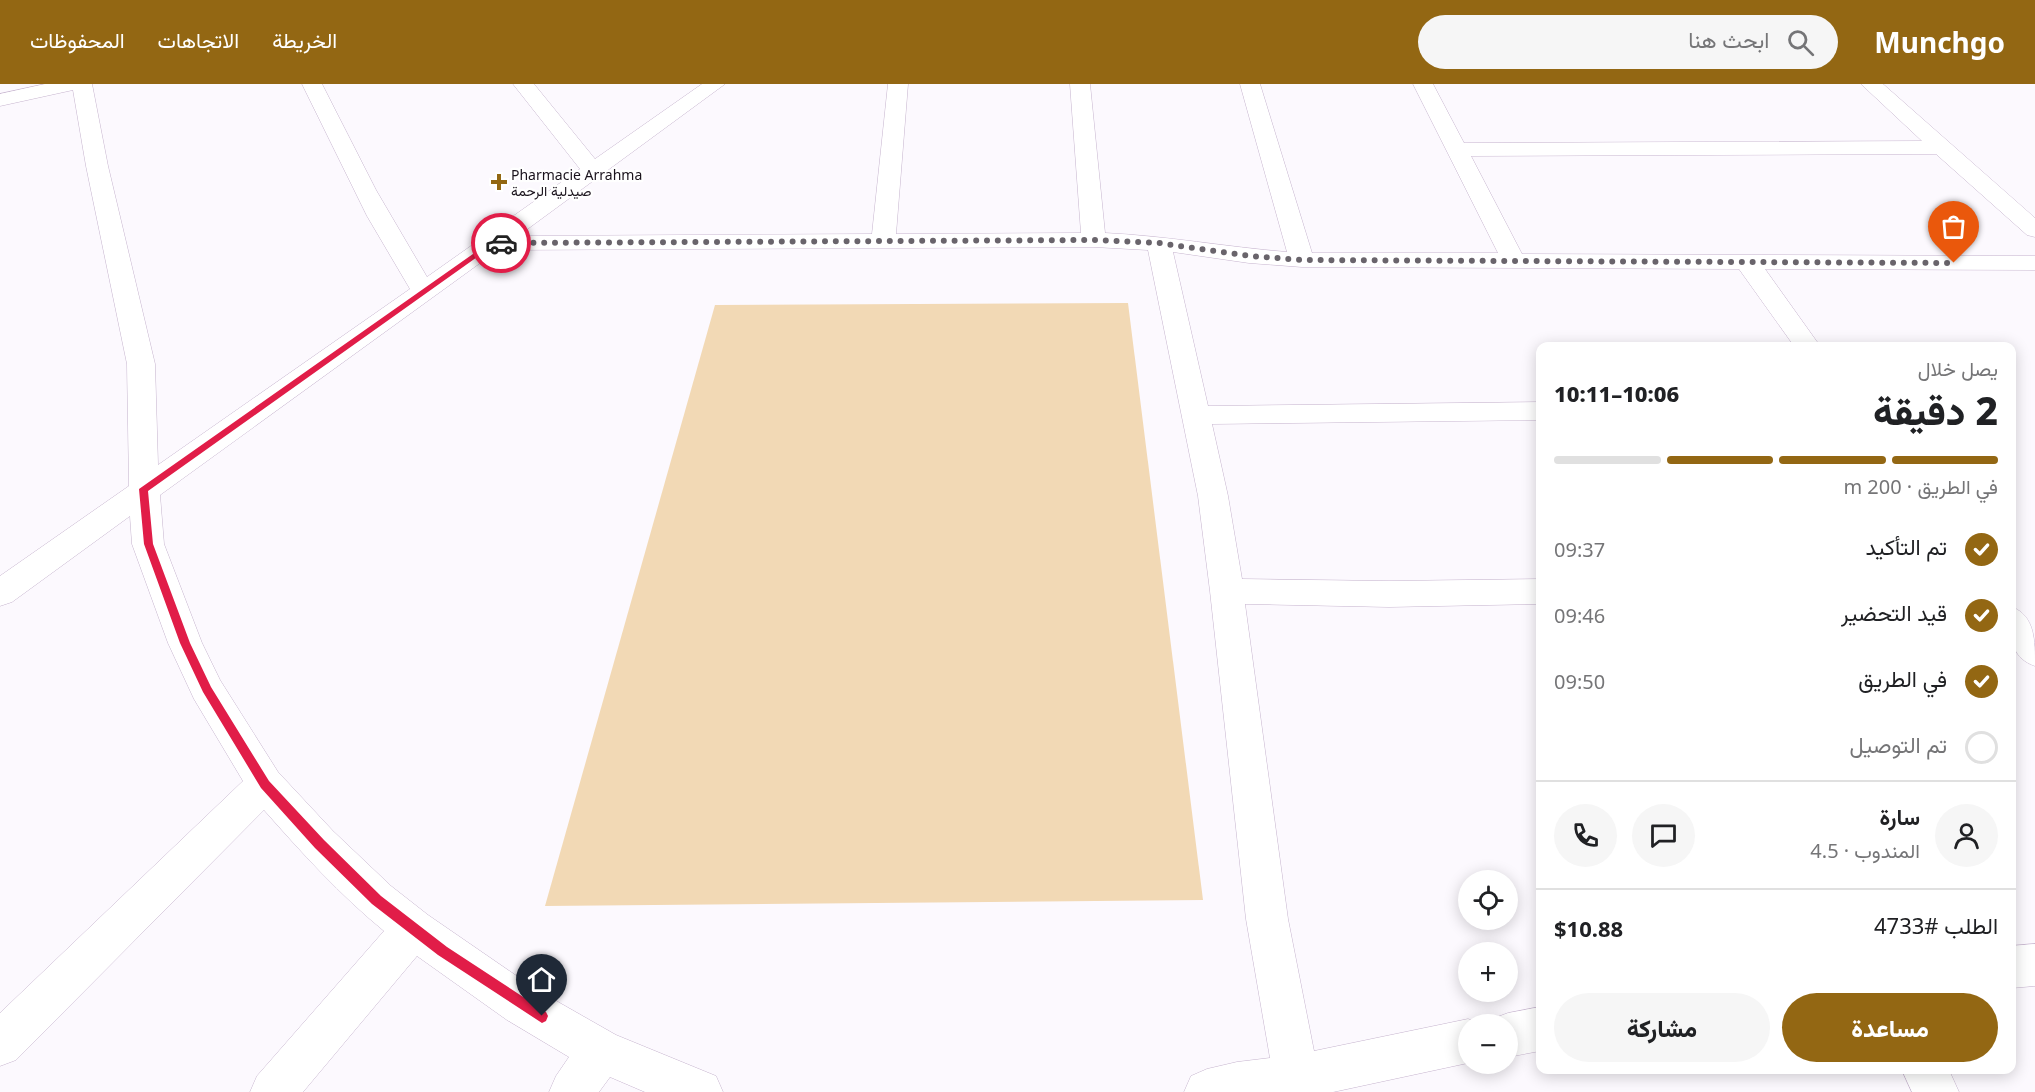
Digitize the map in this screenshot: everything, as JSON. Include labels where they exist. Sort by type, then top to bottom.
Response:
[{"type":"street","points":[[0,100],[72,84]]},
{"type":"street","points":[[82,84],[97,166],[141,364],[144,489],[148,544],[185,643],[207,689],[265,784],[376,900],[413,929],[522,1005],[600,1051],[700,1092]]},
{"type":"street","points":[[312,84],[361,186],[398,252],[424,291]]},
{"type":"street","points":[[523,84],[593,171]]},
{"type":"street","points":[[0,593],[715,84]]},
{"type":"street","points":[[883,240],[898,84]]},
{"type":"street","points":[[1080,84],[1094,240]]},
{"type":"street","points":[[1250,84],[1302,260]]},
{"type":"street","points":[[1423,84],[1513,260]]},
{"type":"street","points":[[1871,84],[2035,230]]},
{"type":"street","points":[[1457,150],[1943,147]]},
{"type":"street","points":[[492,243],[1094,240],[1159,243],[1250,256],[1302,260],[2035,263]]},
{"type":"street","points":[[1159,243],[1213,496],[1227,591],[1267,919],[1298,1084]]},
{"type":"street","points":[[1746,261],[1804,342]]},
{"type":"street","points":[[1194,415],[1536,411]]},
{"type":"street","points":[[1227,591],[1389,594],[1536,592]]},
{"type":"street","points":[[2016,626],[2035,652]]},
{"type":"street","points":[[1,1042],[265,784]]},
{"type":"street","points":[[273,1092],[413,929]]},
{"type":"street","points":[[2016,967],[2035,965]]},
{"type":"street","points":[[1518,1033],[1536,1030]]},
{"type":"street","points":[[1207,1092],[1237,1084],[1298,1084],[1458,1044]]},
{"type":"street","points":[[572,1092],[600,1051]]},
{"type":"street","points":[[1927,1074],[1936,1092]]},
{"type":"shaded area","points":[[1128,303],[1203,900],[545,906],[715,305]]},
{"type":"way so far","points":[[501,243],[1094,240],[1159,243],[1250,256],[1302,260],[1954,263]]},
{"type":"place","name":"Pharmacie Arrahma صيدلية الرحمة","points":[[499,182]]},
{"type":"route","points":[[501,243],[492,243],[144,489],[148,544],[185,643],[207,689],[265,784],[376,900],[443,951],[542,1016]]}]
